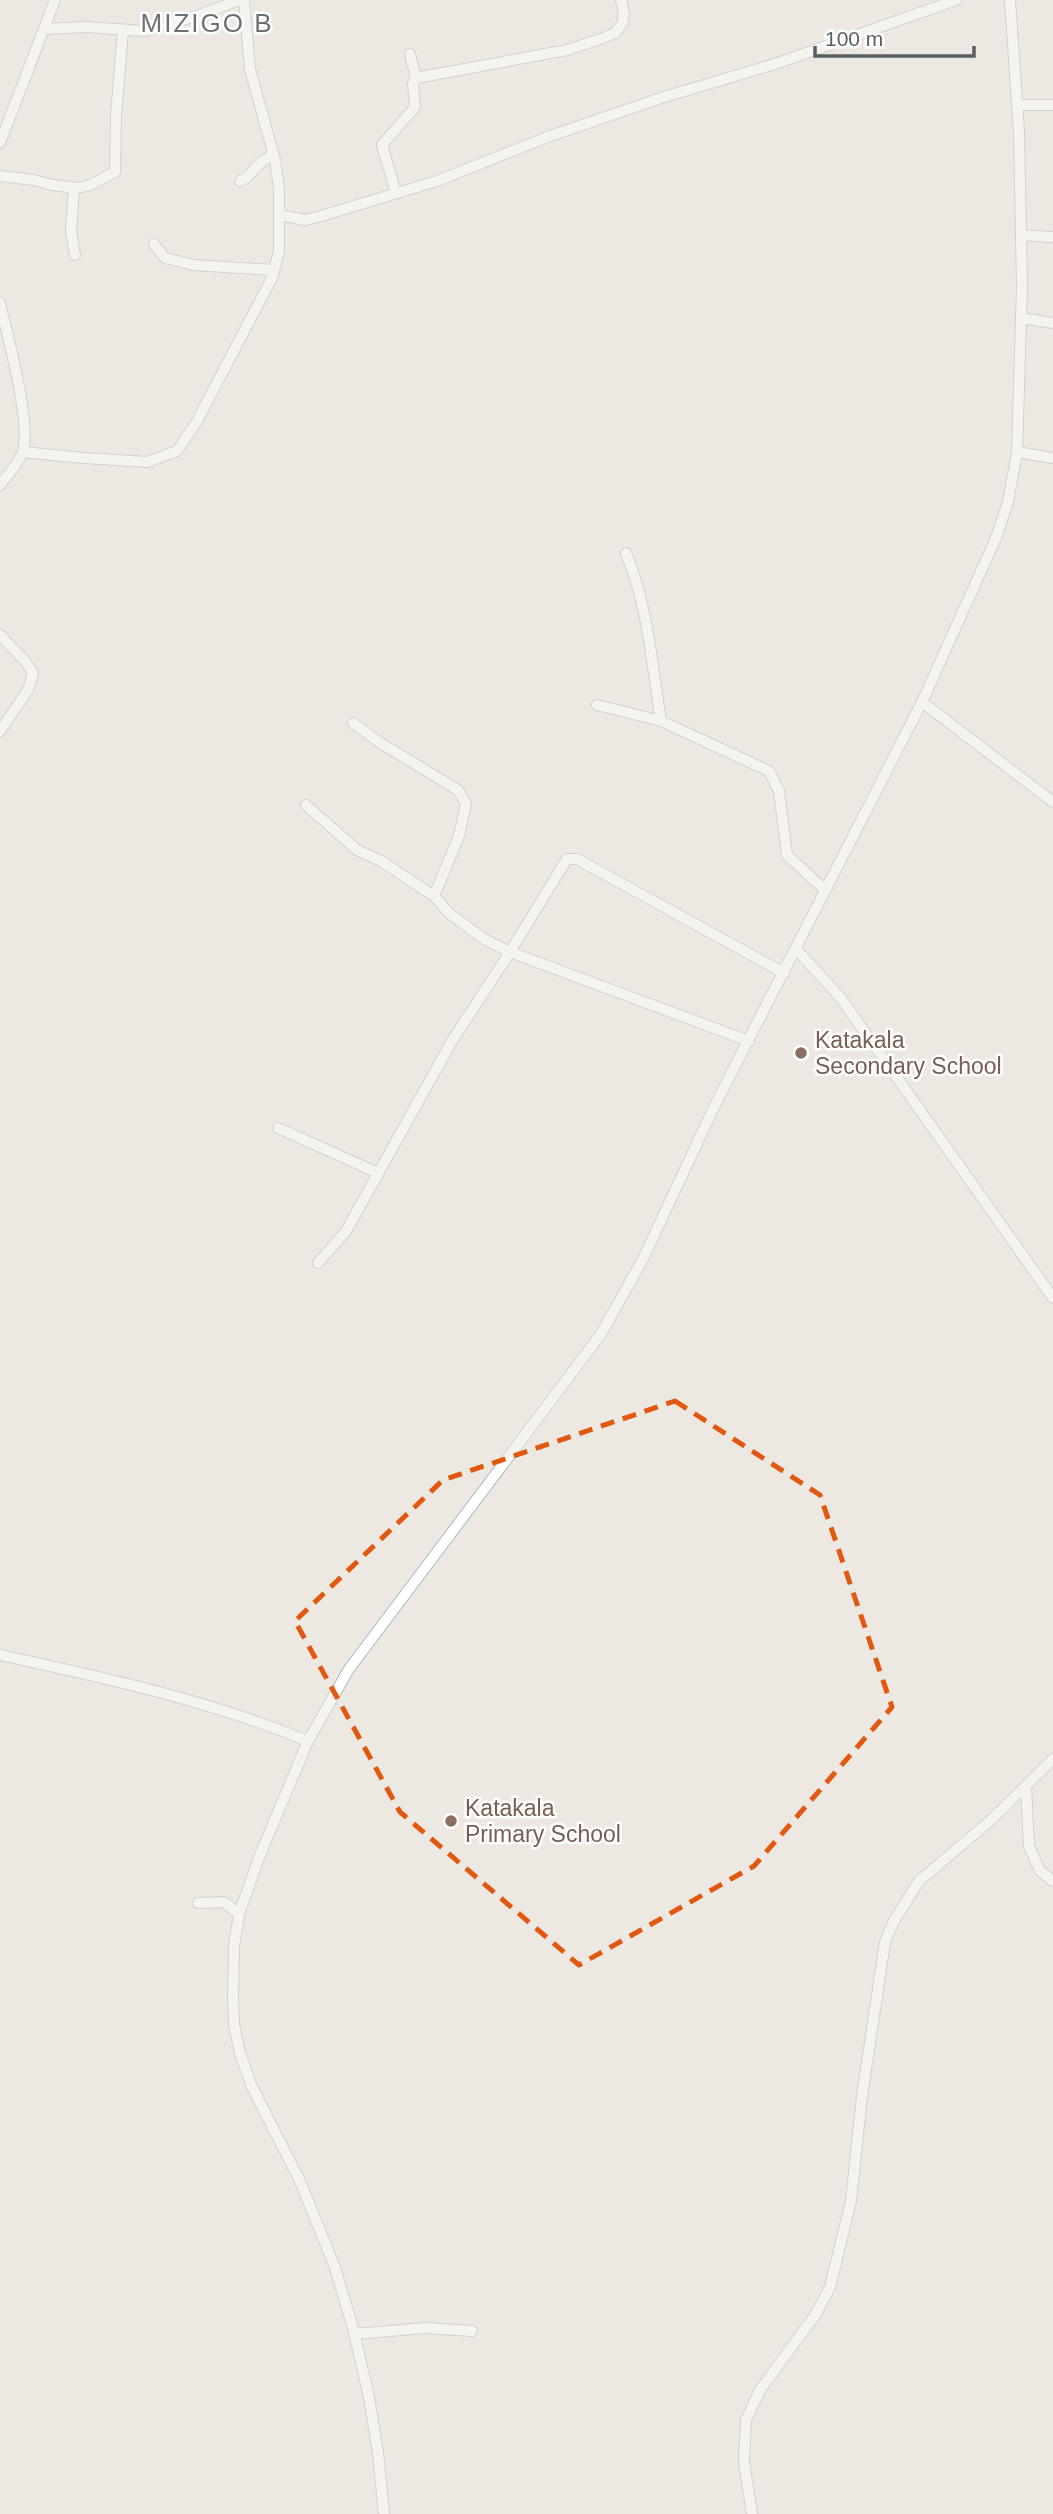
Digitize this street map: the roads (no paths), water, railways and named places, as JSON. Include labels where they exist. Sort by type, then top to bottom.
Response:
[{"type":"street","points":[[0,143],[55,0]]},
{"type":"street","points":[[23,452],[147,461],[177,451],[196,423],[272,278],[279,251],[279,189],[273,154],[250,69],[242,0],[170,25],[144,31],[88,27],[45,29]]},
{"type":"street","points":[[416,78],[567,50],[603,38],[615,33],[622,24],[624,14],[621,0]]},
{"type":"street","points":[[280,215],[305,219],[437,181],[550,136],[664,97],[790,59],[956,0]]},
{"type":"street","points":[[384,2514],[369,2397],[334,2265],[299,2179],[252,2087],[240,2053],[234,2025],[233,1997],[234,1946],[239,1914],[260,1855],[308,1741],[356,1659],[601,1334],[643,1259],[715,1105],[922,702],[996,538],[1011,488],[1017,452],[1021,318],[1017,105],[1010,0]]},
{"type":"street","points":[[0,177],[74,188],[90,186],[114,172],[123,30]]},
{"type":"street","points":[[396,193],[382,145],[415,107],[413,84],[416,78],[410,54]]},
{"type":"street","points":[[1017,105],[1053,105]]},
{"type":"street","points":[[240,181],[273,154]]},
{"type":"street","points":[[74,188],[71,231],[75,255]]},
{"type":"street","points":[[1021,236],[1053,237]]},
{"type":"street","points":[[154,244],[165,257],[193,265],[274,270]]},
{"type":"street","points":[[0,303],[20,392],[23,452],[0,485]]},
{"type":"street","points":[[1021,318],[1053,323]]},
{"type":"street","points":[[1017,452],[1053,458]]},
{"type":"street","points":[[626,553],[644,613],[661,721]]},
{"type":"street","points":[[0,635],[33,673],[28,690],[0,731]]},
{"type":"street","points":[[922,702],[1053,802]]},
{"type":"street","points":[[597,705],[661,721],[769,771],[779,790],[787,855],[825,890]]},
{"type":"street","points":[[353,723],[458,790],[466,804],[459,836],[434,896]]},
{"type":"street","points":[[306,805],[357,850],[381,861],[434,896],[449,913],[484,939],[510,953],[749,1041]]},
{"type":"street","points":[[318,1263],[346,1231],[452,1041],[567,859],[571,858],[784,973]]},
{"type":"street","points":[[796,949],[840,997],[1053,1298]]},
{"type":"street","points":[[278,1128],[378,1173]]},
{"type":"street","points":[[0,1655],[164,1692],[258,1720],[308,1741]]},
{"type":"street","points":[[751,2514],[744,2462],[746,2420],[760,2390],[816,2314],[830,2287],[851,2201],[863,2083],[885,1942],[894,1921],[919,1881],[991,1820],[1053,1759]]},
{"type":"street","points":[[1026,1786],[1029,1846],[1040,1871],[1053,1881]]},
{"type":"street","points":[[198,1903],[224,1902],[239,1914]]},
{"type":"street","points":[[354,2334],[425,2328],[471,2331]]},
{"type":"place","name":"Katakala Secondary School","points":[[801,1053]]},
{"type":"place","name":"Katakala Primary School","points":[[451,1821]]},
{"type":"district","name":"MIZIGO B","points":[[207,23]]}]
